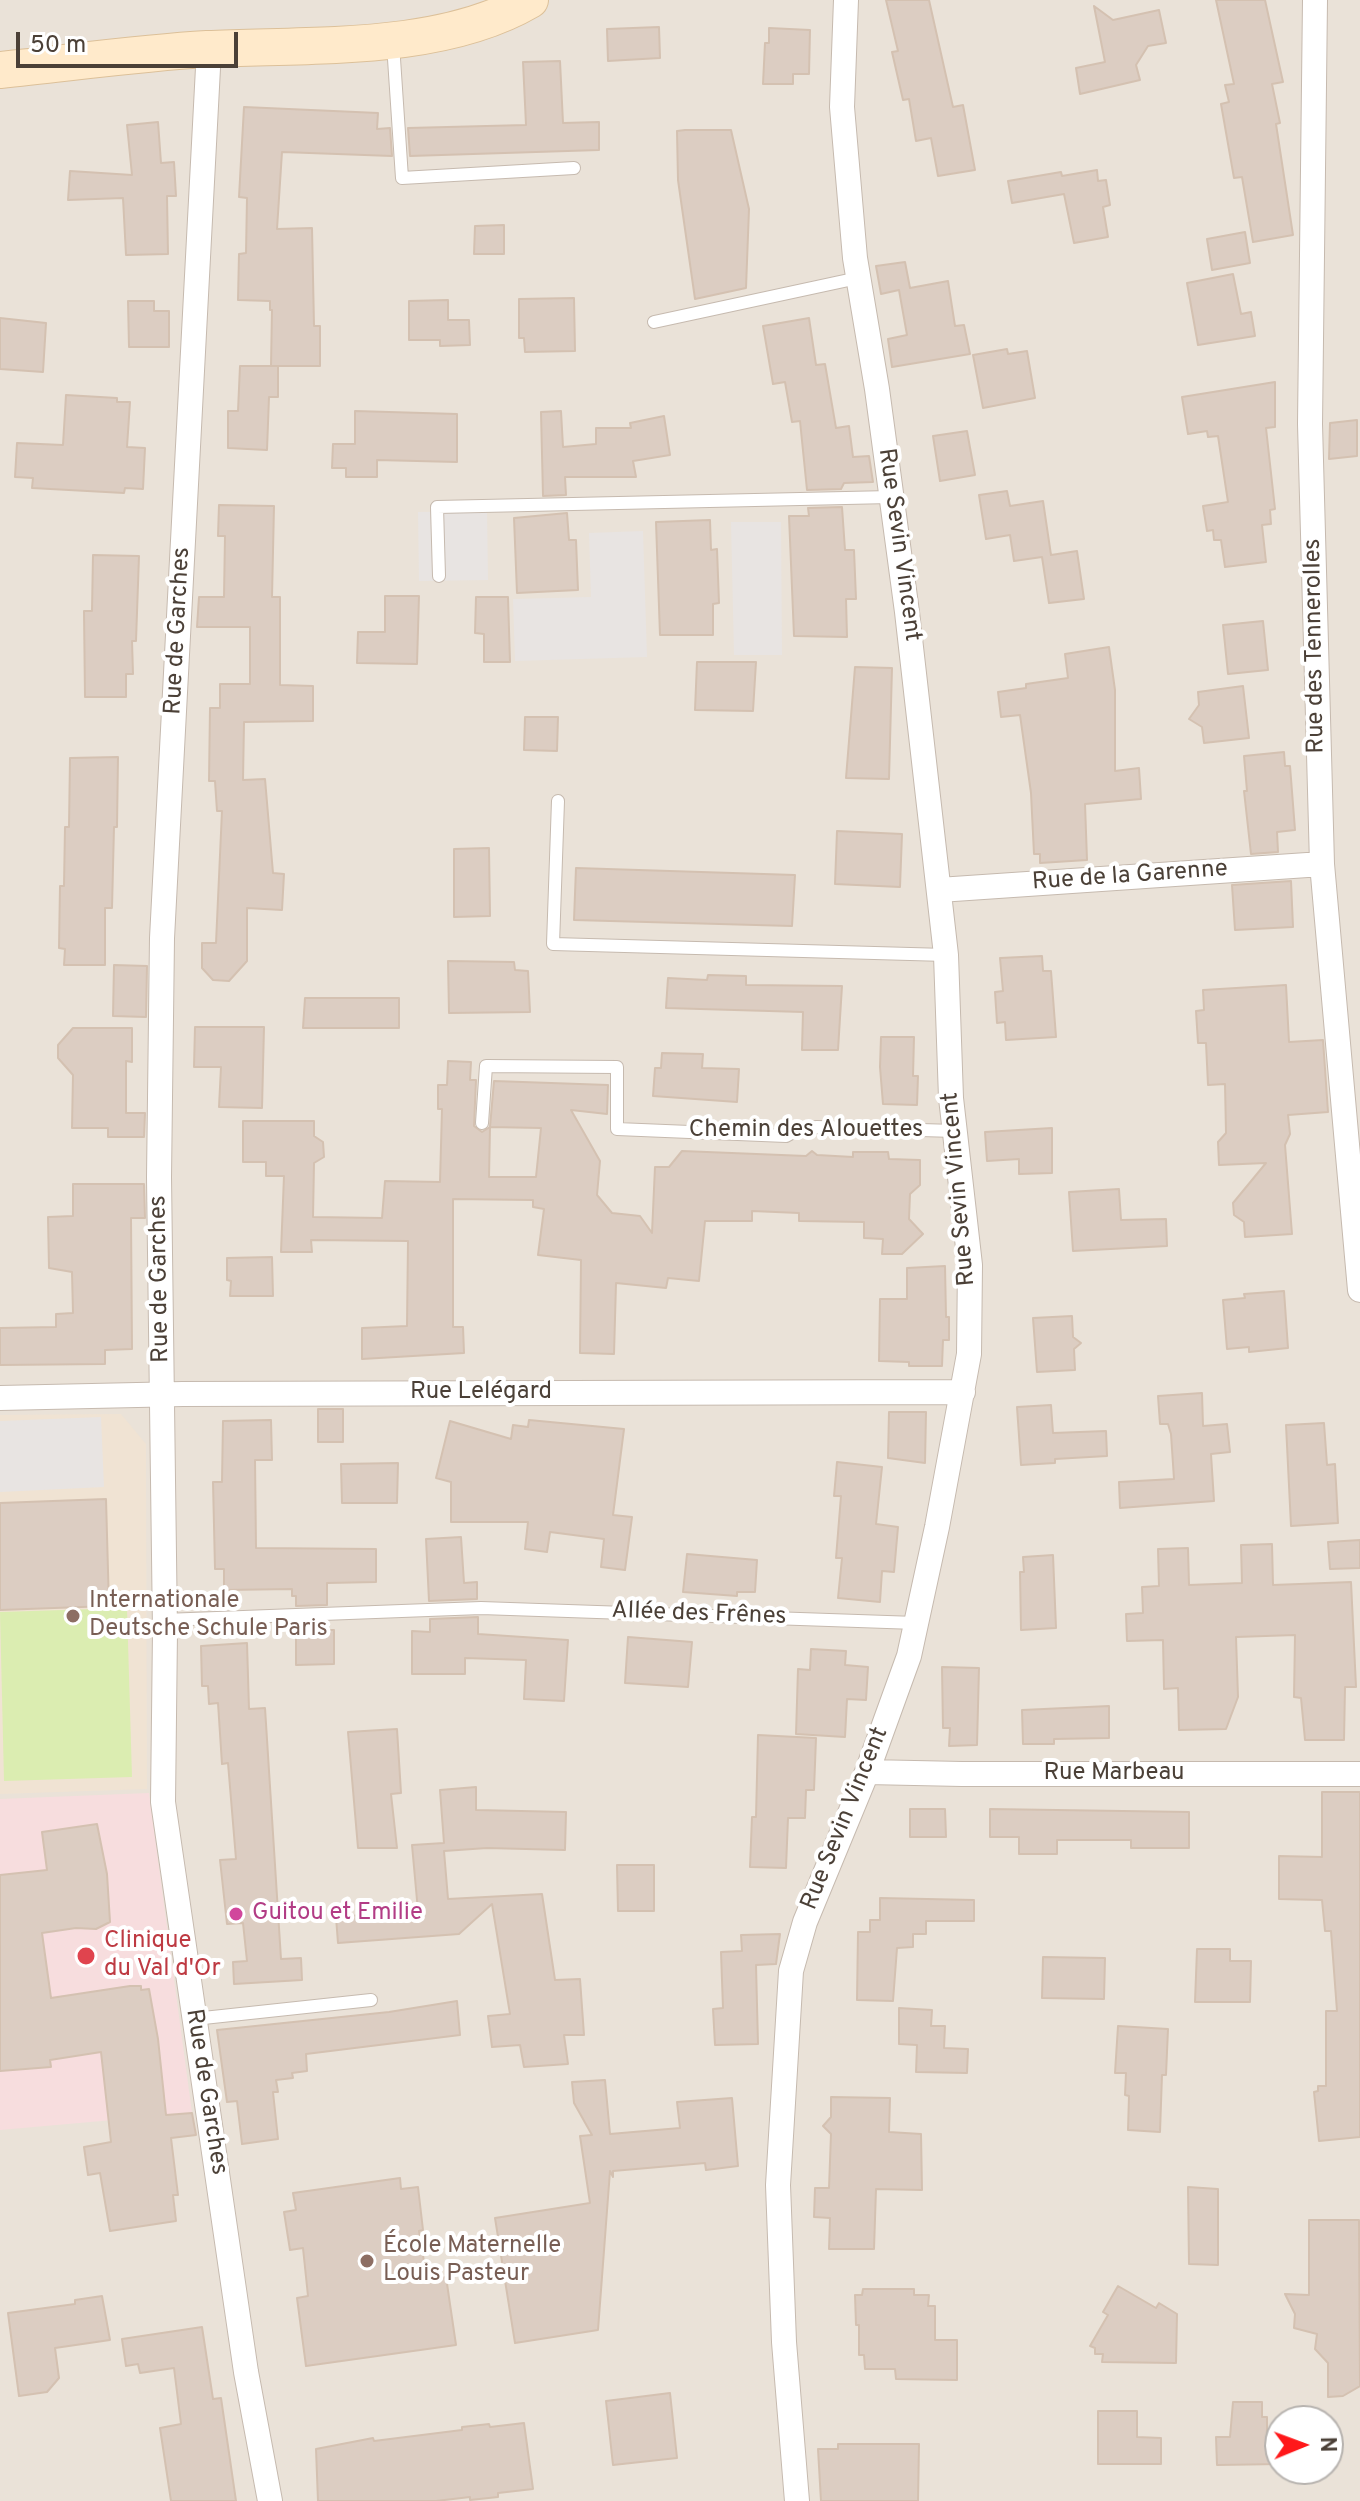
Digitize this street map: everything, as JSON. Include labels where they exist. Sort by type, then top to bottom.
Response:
[{"type":"main road","points":[[0,70],[209,49],[393,41],[450,30],[530,0]]},
{"type":"street","name":"Rue Sevin Vincent","points":[[797,2501],[784,2342],[778,2185],[791,1971],[805,1922],[867,1772],[909,1656],[969,1354],[970,1265],[955,1131],[946,955],[891,497],[858,278],[842,107],[846,0]]},
{"type":"street","name":"Rue des Tennerolles","points":[[1315,0],[1310,424],[1322,864],[1360,1290]]},
{"type":"street","name":"Rue de Garches","points":[[209,49],[162,938],[159,1177],[163,1395],[163,1802],[246,2372],[270,2501]]},
{"type":"street","name":"Rue de la Garenne","points":[[939,890],[1322,864]]},
{"type":"street","name":"Rue Lelégard","points":[[0,1398],[963,1392]]},
{"type":"street","name":"Rue Marbeau","points":[[867,1772],[1360,1774]]},
{"type":"lane","points":[[393,41],[402,178],[574,168]]},
{"type":"lane","points":[[654,322],[858,278]]},
{"type":"lane","points":[[439,576],[437,507],[891,497]]},
{"type":"lane","points":[[558,801],[553,944],[946,955]]},
{"type":"lane","name":"Chemin des Alouettes","points":[[482,1123],[486,1066],[617,1067],[617,1129],[786,1136],[797,1130],[817,1127],[955,1131]]},
{"type":"lane","name":"Allée des Frênes","points":[[164,1620],[481,1608],[916,1623]]},
{"type":"lane","points":[[194,2019],[371,2000]]},
{"type":"shaded area","points":[[0,0],[1360,0],[1360,2501],[0,2501]]},
{"type":"shaded area","points":[[487,511],[488,580],[419,581],[418,512]]},
{"type":"shaded area","points":[[731,522],[781,522],[782,655],[734,655]]},
{"type":"shaded area","points":[[643,531],[647,657],[515,661],[513,599],[591,597],[589,533]]},
{"type":"shaded area","name":"Internationale Deutsche Schule Paris","points":[[121,1414],[146,1444],[147,1789],[0,1794],[0,1415]]},
{"type":"shaded area","points":[[101,1417],[104,1487],[0,1492],[0,1421]]},
{"type":"shaded area","name":"Clinique du Val d'Or","points":[[149,1793],[192,2113],[0,2130],[0,1799]]},
{"type":"green space","points":[[127,1608],[132,1777],[4,1781],[0,1612]]},
{"type":"building","points":[[886,0],[929,0],[953,107],[963,105],[975,170],[938,176],[931,138],[916,141],[909,99],[903,100],[892,52],[898,51]]},
{"type":"building","points":[[1216,0],[1265,0],[1283,82],[1272,84],[1280,123],[1276,124],[1293,235],[1253,242],[1242,177],[1234,178],[1221,104],[1229,102],[1225,85],[1234,84]]},
{"type":"building","points":[[1094,6],[1113,20],[1159,10],[1166,43],[1148,46],[1136,65],[1140,80],[1080,94],[1076,68],[1105,62]]},
{"type":"building","points":[[659,27],[660,58],[608,61],[607,29]]},
{"type":"building","points":[[769,28],[810,30],[809,74],[793,74],[793,84],[763,84]]},
{"type":"building","points":[[560,61],[563,123],[599,122],[599,150],[410,156],[408,128],[526,125],[523,62]]},
{"type":"building","points":[[244,107],[378,113],[377,129],[390,128],[392,156],[282,152],[277,229],[312,228],[314,326],[320,326],[320,366],[271,366],[270,301],[238,300],[239,254],[246,253],[247,198],[239,197]]},
{"type":"building","points":[[158,122],[161,163],[174,162],[176,196],[167,196],[168,254],[126,255],[123,198],[68,200],[70,171],[132,175],[127,125]]},
{"type":"building","points":[[731,130],[749,209],[746,288],[695,299],[678,180],[677,131]]},
{"type":"building","points":[[1097,170],[1098,181],[1106,180],[1110,205],[1103,207],[1108,237],[1074,243],[1064,194],[1012,203],[1008,181],[1061,172],[1062,176]]},
{"type":"building","points":[[504,225],[504,254],[474,254],[475,226]]},
{"type":"building","points":[[1245,232],[1250,263],[1212,270],[1207,239]]},
{"type":"building","points":[[905,262],[910,288],[948,281],[955,326],[964,325],[970,354],[892,367],[888,339],[907,335],[899,290],[881,294],[876,266]]},
{"type":"building","points":[[1233,274],[1241,314],[1251,312],[1255,336],[1198,345],[1187,283]]},
{"type":"building","points":[[574,298],[575,351],[525,352],[524,338],[519,338],[519,299]]},
{"type":"building","points":[[448,300],[448,320],[469,320],[470,345],[440,346],[440,340],[409,340],[409,301]]},
{"type":"building","points":[[128,301],[154,301],[154,311],[169,311],[169,347],[129,347]]},
{"type":"building","points":[[0,318],[46,323],[43,372],[0,369]]},
{"type":"building","points":[[809,318],[816,365],[825,364],[836,428],[849,426],[853,457],[869,456],[873,482],[844,483],[841,489],[807,490],[800,421],[792,422],[785,382],[773,384],[763,326]]},
{"type":"building","points":[[1007,349],[1008,354],[1027,351],[1035,398],[983,408],[973,355]]},
{"type":"building","points":[[240,366],[278,366],[278,397],[269,397],[267,450],[228,448],[228,411],[238,411]]},
{"type":"building","points":[[1275,382],[1275,427],[1266,428],[1275,509],[1270,510],[1271,524],[1262,525],[1266,562],[1225,567],[1221,540],[1214,540],[1213,530],[1207,531],[1203,506],[1228,502],[1218,436],[1208,437],[1207,431],[1188,434],[1182,397]]},
{"type":"building","points":[[66,395],[117,398],[117,402],[130,402],[127,447],[145,448],[143,489],[125,488],[124,493],[32,488],[33,478],[15,477],[17,443],[63,445]]},
{"type":"building","points":[[355,411],[457,414],[457,462],[377,460],[377,477],[346,477],[346,468],[332,468],[333,444],[355,444]]},
{"type":"building","points":[[561,411],[563,447],[596,444],[596,428],[631,428],[630,423],[664,416],[670,455],[633,461],[636,477],[565,477],[566,495],[543,496],[541,412]]},
{"type":"building","points":[[1357,420],[1357,456],[1329,459],[1330,423]]},
{"type":"building","points":[[967,431],[975,475],[940,481],[933,436]]},
{"type":"building","points":[[1007,491],[1010,506],[1043,501],[1051,555],[1077,551],[1084,599],[1049,603],[1042,557],[1014,561],[1010,535],[986,539],[979,495]]},
{"type":"building","points":[[219,505],[274,506],[272,597],[280,597],[280,685],[313,686],[313,721],[244,722],[243,780],[265,779],[273,873],[284,874],[282,910],[247,908],[247,961],[229,981],[213,980],[202,968],[202,943],[216,943],[222,811],[217,811],[215,781],[209,781],[210,708],[220,708],[220,684],[250,684],[250,627],[197,627],[199,597],[224,597],[225,536],[218,536]]},
{"type":"building","points":[[842,507],[845,550],[854,550],[856,599],[846,599],[847,637],[794,636],[789,516],[809,516],[808,508]]},
{"type":"building","points":[[567,513],[569,540],[576,540],[578,590],[517,593],[514,518]]},
{"type":"building","points":[[710,520],[711,550],[717,549],[719,603],[713,604],[713,635],[660,635],[656,522]]},
{"type":"building","points":[[93,555],[139,556],[136,641],[132,641],[133,674],[126,674],[126,697],[85,697],[84,611],[92,611]]},
{"type":"building","points":[[385,596],[419,596],[417,664],[357,663],[358,632],[385,632]]},
{"type":"building","points":[[476,597],[508,597],[510,662],[484,662],[484,634],[475,633]]},
{"type":"building","points":[[1263,621],[1268,670],[1228,674],[1223,625]]},
{"type":"building","points":[[1109,647],[1115,690],[1115,771],[1139,768],[1141,799],[1085,804],[1087,860],[1040,863],[1040,854],[1034,854],[1031,793],[1020,715],[1001,717],[998,692],[1068,678],[1065,654]]},
{"type":"building","points":[[697,662],[756,662],[753,711],[695,710]]},
{"type":"building","points":[[855,667],[892,668],[889,779],[846,778]]},
{"type":"building","points":[[1243,686],[1249,738],[1204,743],[1202,727],[1189,719],[1199,705],[1198,692]]},
{"type":"building","points":[[525,717],[558,717],[557,751],[524,750]]},
{"type":"building","points":[[1284,752],[1285,766],[1290,766],[1295,830],[1277,832],[1278,852],[1251,854],[1244,791],[1247,791],[1244,756]]},
{"type":"building","points":[[118,757],[112,908],[105,908],[105,965],[64,965],[65,949],[59,948],[60,886],[64,886],[65,827],[69,827],[70,758]]},
{"type":"building","points":[[837,831],[902,834],[900,887],[835,884]]},
{"type":"building","points":[[489,848],[490,916],[454,917],[454,849]]},
{"type":"building","points":[[576,868],[795,875],[792,926],[574,920]]},
{"type":"building","points":[[1291,881],[1293,927],[1235,930],[1232,885]]},
{"type":"building","points":[[1042,956],[1043,971],[1051,971],[1056,1037],[1006,1040],[1005,1022],[997,1023],[995,992],[1003,991],[1000,958]]},
{"type":"building","points":[[448,961],[514,962],[515,970],[528,971],[530,1012],[449,1013]]},
{"type":"building","points":[[114,965],[147,966],[146,1017],[113,1016]]},
{"type":"building","points":[[708,975],[746,976],[746,985],[842,986],[838,1050],[802,1050],[803,1012],[666,1008],[668,978],[707,980]]},
{"type":"building","points":[[1286,985],[1289,1042],[1323,1040],[1328,1112],[1288,1115],[1290,1134],[1285,1145],[1292,1234],[1245,1237],[1244,1222],[1234,1215],[1233,1203],[1266,1163],[1219,1165],[1218,1142],[1226,1133],[1225,1084],[1208,1085],[1206,1043],[1198,1043],[1196,1011],[1204,1010],[1203,990]]},
{"type":"building","points":[[305,998],[399,998],[399,1028],[303,1028]]},
{"type":"building","points":[[195,1027],[264,1027],[262,1108],[219,1107],[221,1067],[194,1067]]},
{"type":"building","points":[[73,1028],[132,1028],[132,1062],[126,1061],[126,1113],[145,1113],[144,1137],[108,1137],[108,1128],[72,1128],[73,1075],[58,1058],[58,1045]]},
{"type":"building","points":[[881,1037],[914,1037],[913,1076],[918,1076],[917,1105],[883,1104]]},
{"type":"building","points":[[662,1053],[703,1054],[702,1068],[739,1069],[737,1102],[653,1096],[655,1068],[661,1068]]},
{"type":"building","points":[[448,1061],[471,1062],[470,1080],[476,1080],[474,1126],[482,1132],[490,1127],[494,1081],[608,1085],[607,1114],[571,1110],[600,1161],[597,1195],[612,1213],[640,1216],[652,1233],[655,1167],[669,1167],[682,1151],[806,1156],[812,1151],[817,1155],[853,1157],[853,1152],[888,1152],[889,1159],[920,1160],[920,1185],[910,1194],[909,1219],[923,1234],[902,1254],[882,1254],[883,1239],[864,1238],[864,1222],[799,1221],[799,1213],[752,1211],[752,1221],[705,1221],[699,1281],[668,1278],[666,1288],[616,1283],[614,1354],[580,1353],[581,1260],[538,1255],[544,1209],[533,1207],[533,1200],[453,1199],[453,1327],[463,1327],[464,1353],[362,1359],[362,1328],[407,1326],[408,1241],[311,1240],[312,1252],[281,1252],[284,1176],[266,1176],[266,1162],[243,1162],[243,1121],[314,1121],[314,1136],[323,1142],[324,1157],[314,1163],[313,1217],[382,1218],[385,1181],[440,1182],[442,1109],[438,1109],[438,1085],[447,1085]],"holes":[[[490,1127],[541,1128],[536,1177],[489,1177]]]},
{"type":"building","points":[[1052,1128],[1052,1173],[1019,1174],[1019,1159],[987,1161],[985,1132]]},
{"type":"building","points":[[73,1184],[144,1184],[145,1218],[131,1218],[132,1349],[105,1350],[105,1364],[0,1365],[0,1328],[56,1327],[56,1314],[73,1313],[72,1272],[49,1268],[48,1217],[73,1216]]},
{"type":"building","points":[[1119,1189],[1121,1220],[1166,1219],[1167,1246],[1073,1251],[1069,1192]]},
{"type":"building","points":[[272,1257],[273,1296],[230,1296],[227,1258]]},
{"type":"building","points":[[945,1266],[949,1340],[943,1340],[942,1366],[909,1366],[909,1362],[879,1361],[880,1299],[907,1299],[907,1268]]},
{"type":"building","points":[[1284,1291],[1288,1348],[1249,1352],[1249,1347],[1227,1349],[1223,1300],[1245,1298],[1244,1294]]},
{"type":"building","points":[[1072,1316],[1073,1337],[1081,1343],[1074,1349],[1075,1370],[1037,1372],[1033,1318]]},
{"type":"building","points":[[1202,1393],[1203,1426],[1227,1424],[1230,1452],[1211,1454],[1214,1501],[1120,1508],[1119,1482],[1174,1479],[1171,1434],[1168,1424],[1160,1424],[1158,1396]]},
{"type":"building","points":[[1051,1405],[1053,1433],[1106,1431],[1107,1456],[1055,1459],[1055,1463],[1021,1465],[1017,1407]]},
{"type":"building","points":[[318,1409],[343,1409],[343,1442],[318,1442]]},
{"type":"building","points":[[889,1412],[926,1412],[925,1463],[888,1458]]},
{"type":"building","points":[[271,1420],[272,1460],[255,1460],[256,1548],[376,1549],[376,1582],[327,1583],[327,1605],[296,1606],[292,1589],[224,1590],[224,1569],[215,1569],[213,1482],[222,1482],[223,1421]]},
{"type":"building","points":[[529,1420],[624,1429],[613,1515],[632,1517],[625,1570],[601,1567],[604,1539],[550,1532],[547,1552],[525,1549],[528,1522],[451,1522],[451,1482],[436,1478],[450,1421],[511,1439],[513,1425],[528,1427]]},
{"type":"building","points":[[1324,1423],[1327,1465],[1335,1464],[1338,1523],[1291,1526],[1286,1425]]},
{"type":"building","points":[[837,1462],[882,1467],[876,1524],[898,1527],[894,1572],[882,1571],[880,1602],[838,1598],[842,1558],[836,1558],[841,1496],[834,1496]]},
{"type":"building","points":[[398,1463],[397,1503],[342,1503],[341,1464]]},
{"type":"building","points":[[106,1499],[109,1606],[0,1610],[0,1503]]},
{"type":"building","points":[[461,1537],[464,1583],[477,1582],[477,1599],[429,1601],[426,1539]]},
{"type":"building","points":[[1360,1540],[1360,1568],[1330,1569],[1328,1542]]},
{"type":"building","points":[[1272,1544],[1273,1585],[1351,1582],[1356,1687],[1345,1687],[1344,1740],[1305,1740],[1301,1698],[1294,1697],[1295,1635],[1236,1637],[1238,1697],[1226,1729],[1179,1730],[1178,1688],[1164,1689],[1163,1640],[1127,1641],[1126,1614],[1143,1613],[1142,1587],[1159,1586],[1158,1549],[1188,1548],[1189,1585],[1242,1583],[1241,1545]]},
{"type":"building","points":[[687,1554],[757,1560],[755,1592],[737,1592],[737,1596],[683,1592]]},
{"type":"building","points":[[1053,1555],[1056,1628],[1021,1630],[1020,1572],[1024,1572],[1023,1557]]},
{"type":"building","points":[[478,1617],[478,1634],[568,1640],[564,1701],[524,1699],[526,1660],[465,1658],[465,1674],[412,1674],[412,1631],[430,1632],[430,1619]]},
{"type":"building","points":[[328,1623],[328,1630],[334,1630],[334,1664],[296,1665],[296,1624]]},
{"type":"building","points":[[628,1637],[692,1642],[688,1687],[625,1683]]},
{"type":"building","points":[[247,1643],[249,1709],[265,1708],[281,1959],[301,1958],[302,1980],[234,1984],[233,1962],[247,1961],[243,1923],[227,1924],[220,1860],[236,1859],[228,1763],[222,1764],[218,1703],[209,1704],[208,1686],[202,1686],[201,1646]]},
{"type":"building","points":[[811,1649],[846,1651],[845,1665],[868,1667],[866,1700],[847,1699],[845,1737],[796,1734],[798,1669],[810,1670]]},
{"type":"building","points":[[942,1667],[979,1668],[977,1745],[949,1746],[950,1728],[943,1728]]},
{"type":"building","points":[[1109,1706],[1109,1738],[1054,1739],[1054,1744],[1023,1744],[1022,1710]]},
{"type":"building","points":[[397,1729],[401,1793],[391,1794],[397,1848],[358,1848],[348,1732]]},
{"type":"building","points":[[758,1735],[816,1738],[814,1790],[806,1790],[805,1818],[788,1818],[786,1868],[750,1867],[752,1817],[756,1817]]},
{"type":"building","points":[[476,1787],[476,1810],[566,1812],[565,1850],[487,1848],[444,1851],[448,1899],[542,1894],[555,1980],[580,1979],[584,2035],[564,2035],[568,2064],[524,2067],[520,2045],[492,2047],[488,2016],[510,2014],[492,1904],[459,1934],[338,1943],[336,1917],[418,1911],[412,1845],[444,1843],[440,1790]]},
{"type":"building","points":[[1322,1792],[1360,1792],[1360,2137],[1319,2141],[1314,2092],[1318,2091],[1318,2086],[1326,2086],[1326,2011],[1337,2011],[1331,1931],[1325,1931],[1322,1900],[1279,1899],[1279,1856],[1322,1857]]},
{"type":"building","points":[[910,1809],[945,1809],[946,1837],[910,1837]]},
{"type":"building","points":[[990,1809],[1189,1812],[1189,1848],[1131,1848],[1131,1840],[1057,1840],[1057,1854],[1019,1854],[1019,1837],[990,1837]]},
{"type":"building","points":[[97,1824],[107,1874],[110,1922],[96,1929],[76,1928],[42,1933],[51,1998],[130,1986],[149,1989],[166,2115],[192,2113],[196,2135],[171,2138],[178,2195],[173,2195],[176,2221],[110,2231],[100,2173],[88,2175],[84,2147],[111,2142],[101,2052],[50,2060],[51,2067],[0,2071],[0,1875],[47,1870],[42,1832]]},
{"type":"building","points":[[617,1865],[654,1865],[654,1911],[618,1911]]},
{"type":"building","points":[[880,1898],[974,1900],[974,1921],[926,1921],[926,1934],[913,1934],[913,1947],[897,1948],[893,2001],[857,2000],[858,1932],[870,1932],[870,1920],[880,1920]]},
{"type":"building","points":[[780,1934],[776,1964],[756,1965],[758,2044],[715,2045],[713,2009],[723,2008],[721,1952],[742,1951],[741,1935]]},
{"type":"building","points":[[1197,1949],[1230,1949],[1230,1961],[1251,1961],[1250,2002],[1195,2002]]},
{"type":"building","points":[[1043,1957],[1105,1958],[1104,1999],[1042,1998]]},
{"type":"building","points":[[457,2001],[460,2035],[306,2054],[307,2071],[292,2073],[293,2078],[276,2080],[278,2092],[273,2092],[278,2139],[242,2144],[237,2101],[227,2102],[217,2030],[389,2012]]},
{"type":"building","points":[[899,2008],[932,2010],[931,2026],[945,2026],[944,2048],[968,2049],[967,2073],[916,2072],[917,2045],[899,2044]]},
{"type":"building","points":[[1118,2026],[1168,2029],[1166,2075],[1162,2075],[1160,2132],[1128,2130],[1126,2073],[1115,2073]]},
{"type":"building","points":[[605,2080],[610,2134],[680,2128],[677,2102],[732,2098],[738,2166],[706,2170],[705,2163],[613,2171],[613,2177],[610,2171],[598,2330],[515,2343],[495,2218],[590,2203],[580,2136],[592,2135],[574,2103],[572,2082]]},
{"type":"building","points":[[831,2097],[890,2098],[889,2132],[921,2134],[922,2190],[876,2189],[874,2249],[829,2249],[830,2218],[814,2217],[815,2188],[829,2188],[831,2134],[823,2126],[831,2117]]},
{"type":"building","name":"École Maternelle Louis Pasteur","points":[[400,2178],[401,2189],[418,2187],[423,2230],[419,2231],[427,2280],[446,2277],[456,2345],[306,2366],[297,2298],[308,2296],[303,2248],[290,2250],[284,2212],[296,2210],[293,2193]]},
{"type":"building","points":[[1188,2187],[1218,2189],[1218,2265],[1189,2264]]},
{"type":"building","points":[[1309,2220],[1359,2220],[1360,2386],[1343,2396],[1328,2397],[1328,2363],[1315,2349],[1317,2334],[1294,2328],[1295,2314],[1285,2294],[1309,2295]]},
{"type":"building","points":[[1118,2286],[1156,2308],[1159,2303],[1177,2314],[1176,2363],[1102,2362],[1103,2354],[1095,2354],[1095,2348],[1090,2346],[1108,2315],[1103,2312]]},
{"type":"building","points":[[863,2289],[914,2289],[914,2295],[929,2295],[928,2306],[935,2306],[935,2340],[957,2340],[957,2380],[896,2379],[895,2369],[865,2369],[864,2355],[859,2355],[855,2295],[862,2295]]},
{"type":"building","points":[[102,2296],[110,2340],[55,2348],[59,2378],[47,2392],[19,2396],[8,2313],[75,2304],[75,2300]]},
{"type":"building","points":[[202,2327],[213,2399],[221,2398],[236,2501],[171,2501],[160,2428],[181,2424],[174,2368],[140,2373],[138,2364],[126,2366],[122,2339]]},
{"type":"building","points":[[670,2393],[677,2458],[613,2465],[606,2401]]},
{"type":"building","points":[[1233,2402],[1262,2402],[1264,2464],[1217,2465],[1216,2437],[1230,2437]]},
{"type":"building","points":[[1098,2411],[1137,2411],[1137,2437],[1161,2438],[1161,2464],[1098,2464]]},
{"type":"building","points":[[524,2423],[533,2489],[470,2500],[470,2497],[436,2501],[318,2501],[316,2449],[373,2438],[374,2441],[462,2430],[462,2427]]},
{"type":"building","points":[[838,2444],[919,2444],[918,2501],[821,2501],[818,2449],[838,2449]]},
{"type":"place","name":"Internationale Deutsche Schule Paris","points":[[73,1616]]},
{"type":"place","name":"Guitou et Emilie","points":[[236,1914]]},
{"type":"place","name":"Clinique du Val d'Or","points":[[86,1956]]},
{"type":"place","name":"École Maternelle Louis Pasteur","points":[[367,2261]]}]
